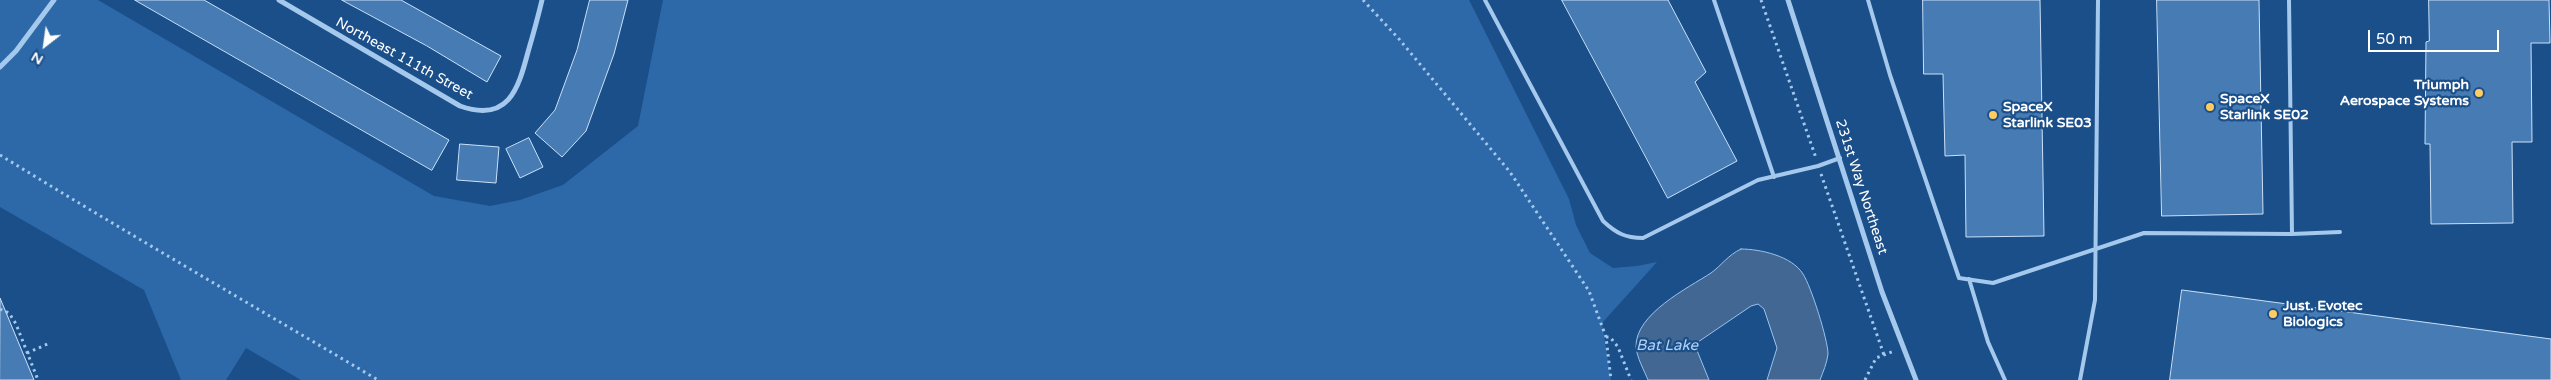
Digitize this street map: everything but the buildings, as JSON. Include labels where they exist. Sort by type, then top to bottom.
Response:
[{"type":"street","points":[[0,67],[28,37],[54,0]]},
{"type":"street","name":"Northeast 111th Street","points":[[279,0],[286,2],[460,106],[481,110],[496,108],[510,99],[519,87],[542,0]]},
{"type":"street","name":"231st Way Northeast","points":[[1788,0],[1882,292],[1916,380]]},
{"type":"lane","points":[[1485,0],[1603,221],[1616,233],[1631,238],[1643,238],[1758,180],[1818,166],[1840,158]]},
{"type":"lane","points":[[1714,0],[1774,177]]},
{"type":"lane","points":[[1868,0],[1890,74],[1959,278],[1993,282],[2144,233],[2292,234],[2340,232]]},
{"type":"lane","points":[[2080,380],[2095,300],[2098,0]]},
{"type":"lane","points":[[2289,0],[2292,234]]},
{"type":"lane","points":[[1969,279],[1988,342],[2005,380]]},
{"type":"path","points":[[1363,0],[1399,39],[1510,172],[1589,290],[1606,337],[1612,380]]},
{"type":"path","points":[[0,155],[109,222],[186,264],[378,380]]},
{"type":"path","points":[[0,309],[9,313],[16,324],[38,380]]},
{"type":"path","points":[[1606,337],[1614,341],[1631,380]]},
{"type":"path","points":[[27,353],[50,343]]},
{"type":"path","points":[[1865,380],[1876,358],[1884,355]]},
{"type":"shaded area","points":[[0,0],[98,0],[434,196],[490,206],[520,200],[563,185],[638,126],[663,0],[1469,0],[1569,199],[1576,225],[1590,253],[1613,268],[1657,262],[1602,323],[1611,380],[301,380],[246,348],[226,380],[181,380],[144,290],[0,207]]},
{"type":"water","name":"Bat Lake","points":[[1741,249],[1757,250],[1784,258],[1803,274],[1814,301],[1827,347],[1828,354],[1820,380],[1767,380],[1777,348],[1764,309],[1758,304],[1751,306],[1698,342],[1696,348],[1709,380],[1648,380],[1639,360],[1636,347],[1638,335],[1644,324],[1664,303],[1711,273],[1732,254]]},
{"type":"place","name":"Triumph Aerospace Systems","points":[[2479,93]]},
{"type":"place","name":"SpaceX Starlink SE02","points":[[2210,107]]},
{"type":"place","name":"SpaceX Starlink SE03","points":[[1993,115]]},
{"type":"place","name":"Just. Evotec Biologics","points":[[2273,314]]}]
